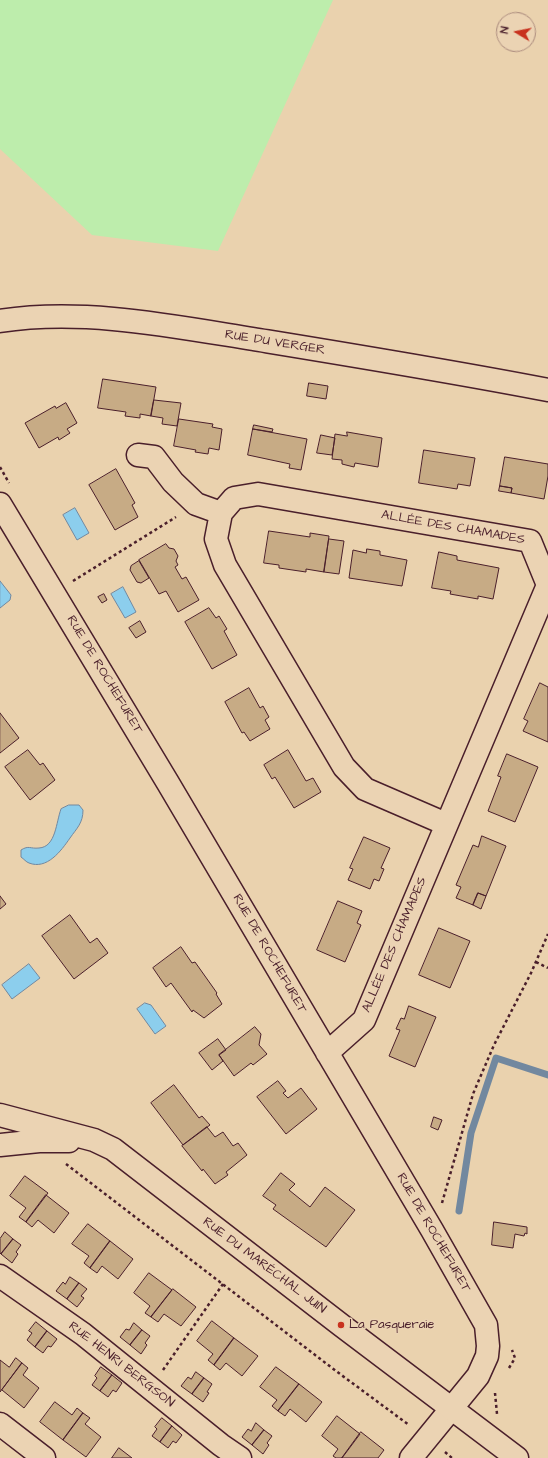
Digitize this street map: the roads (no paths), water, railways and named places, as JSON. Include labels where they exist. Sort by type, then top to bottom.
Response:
[{"type":"street","name":"RUE DU VERGER","points":[[0,321],[52,317],[137,321],[470,375],[548,390]]},
{"type":"street","points":[[138,455],[154,457],[173,482],[196,504],[221,513],[216,539],[225,565],[344,767],[365,789],[446,824]]},
{"type":"street","name":"ALLÉE DES CHAMADES","points":[[221,513],[234,498],[258,494],[530,541],[548,585],[364,1020],[327,1053]]},
{"type":"street","name":"RUE DE ROCHEFURET","points":[[0,504],[168,783],[432,1230],[486,1325],[488,1346],[484,1365],[471,1385],[411,1458]]},
{"type":"street","name":"RUE DU MARÉCHAL JUIN","points":[[0,1115],[94,1140],[113,1149],[517,1458]]},
{"type":"street","name":"RUE DU MARÉCHAL JUIN","points":[[0,1145],[39,1141],[94,1140]]},
{"type":"street","name":"RUE HENRI BERGSON","points":[[0,1276],[83,1334],[221,1445],[240,1458]]},
{"type":"street","points":[[0,1424],[44,1458]]},
{"type":"water","points":[[75,508],[89,533],[77,540],[63,515]]},
{"type":"water","points":[[0,581],[11,595],[10,600],[0,608]]},
{"type":"water","points":[[123,587],[136,612],[125,618],[111,594]]},
{"type":"water","points":[[69,805],[79,805],[83,810],[83,815],[79,825],[66,843],[48,862],[36,864],[27,862],[21,857],[21,850],[28,847],[45,847],[52,839],[61,809]]},
{"type":"water","points":[[29,964],[40,978],[12,999],[2,985]]},
{"type":"water","points":[[145,1003],[151,1005],[166,1026],[155,1034],[137,1009]]},
{"type":"waterway","points":[[459,1211],[471,1133],[496,1058],[548,1075]]},
{"type":"place","name":"La Pasqueraie","points":[[341,1325]]}]
